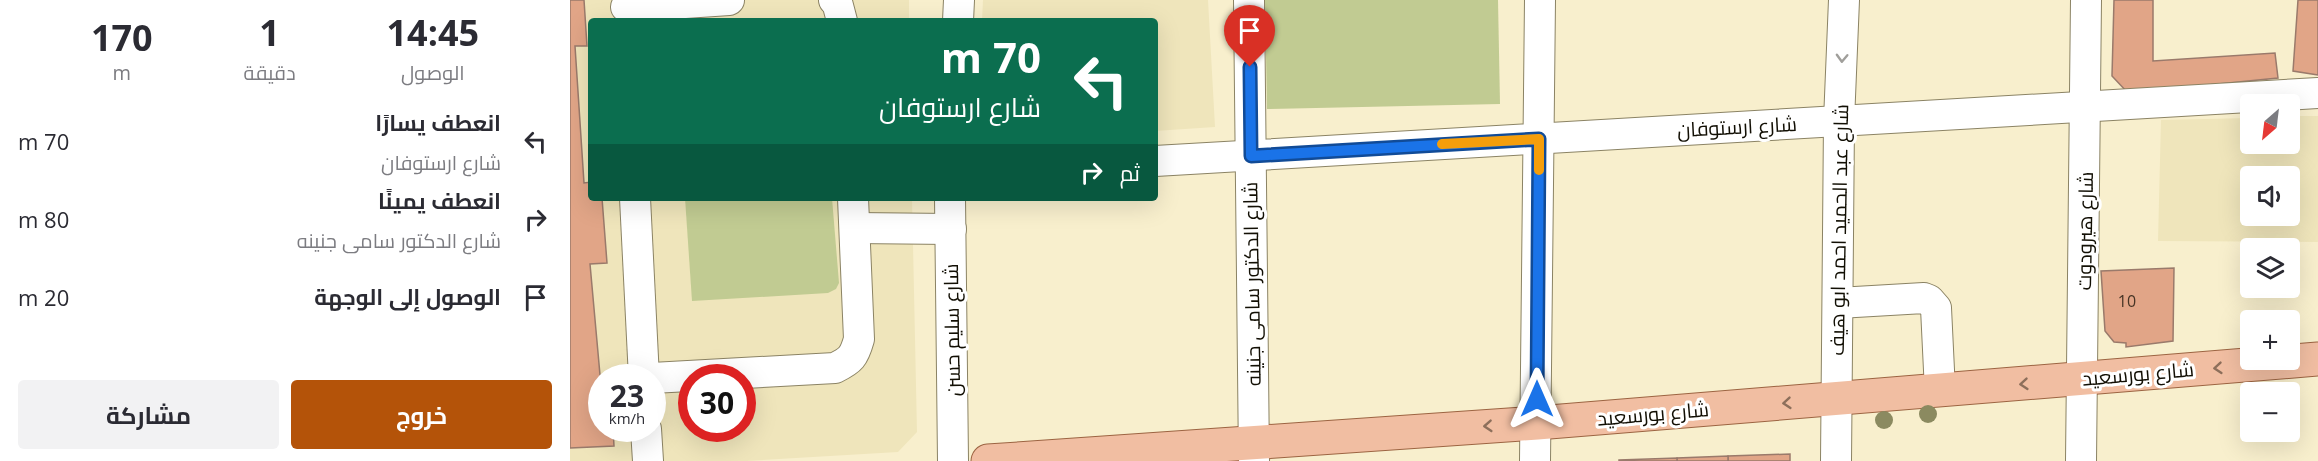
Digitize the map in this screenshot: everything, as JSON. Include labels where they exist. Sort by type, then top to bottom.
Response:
[{"type":"main road","name":"شارع بورسعيد","points":[[988,461],[1254,452],[1537,423],[2318,359]]},
{"type":"street","points":[[626,9],[729,0]]},
{"type":"street","points":[[834,0],[841,18]]},
{"type":"street","points":[[958,18],[959,0]]},
{"type":"street","name":"شارع الدكتور سامى جنينه","points":[[1249,0],[1254,452]]},
{"type":"street","points":[[1535,461],[1540,0]]},
{"type":"street","name":"شارع عبد الحميد احمد ابو هيف","points":[[1836,461],[1839,121],[1844,0]]},
{"type":"street","name":"شارع هيرودوت","points":[[2082,461],[2086,0]]},
{"type":"street","name":"شارع ارستوفان","points":[[1158,161],[2318,93]]},
{"type":"street","points":[[635,201],[643,364]]},
{"type":"street","points":[[666,377],[835,369],[849,361],[855,352],[858,339],[853,201]]},
{"type":"street","name":"شارع سليم حسن","points":[[950,201],[953,461]]},
{"type":"street","points":[[855,228],[951,229]]},
{"type":"street","points":[[1838,303],[1924,298],[1933,303],[1936,308],[1940,391]]},
{"type":"street","points":[[647,442],[648,461]]},
{"type":"shaded area","points":[[570,0],[909,0],[909,18],[588,18],[588,201],[912,201],[917,432],[898,452],[747,461],[570,461]]},
{"type":"shaded area","points":[[983,0],[1208,0],[1215,127],[1158,131],[1158,18],[982,18]]},
{"type":"shaded area","points":[[2300,116],[2318,116],[2318,242],[2300,242],[2300,238],[2240,238],[2240,242],[2158,241],[2161,120],[2240,118],[2240,154],[2300,154]]},
{"type":"green space","points":[[1265,0],[1498,0],[1500,104],[1267,109]]},
{"type":"green space","points":[[685,201],[832,201],[839,283],[836,289],[828,293],[692,301]]},
{"type":"building","points":[[570,0],[584,0],[587,46],[575,46],[584,183],[588,182],[588,201],[602,201],[607,263],[590,264],[599,364],[588,364],[588,442],[614,442],[614,446],[570,448]]},
{"type":"building","points":[[2114,0],[2153,0],[2153,61],[2275,53],[2278,78],[2128,93],[2112,76]]},
{"type":"building","points":[[2298,0],[2318,0],[2318,75],[2293,71]]},
{"type":"building","points":[[2174,268],[2173,341],[2126,347],[2126,343],[2114,342],[2105,331],[2101,271]]},
{"type":"building","points":[[1790,454],[1790,461],[1728,461],[1728,456]]},
{"type":"building","points":[[1728,456],[1728,461],[1677,461],[1677,458]]},
{"type":"building","points":[[1677,458],[1677,461],[1619,461],[1619,460]]},
{"type":"slow traffic","points":[[1442,144],[1539,139],[1539,170]]},
{"type":"route","points":[[1250,67],[1251,156],[1539,139],[1537,399]]}]
